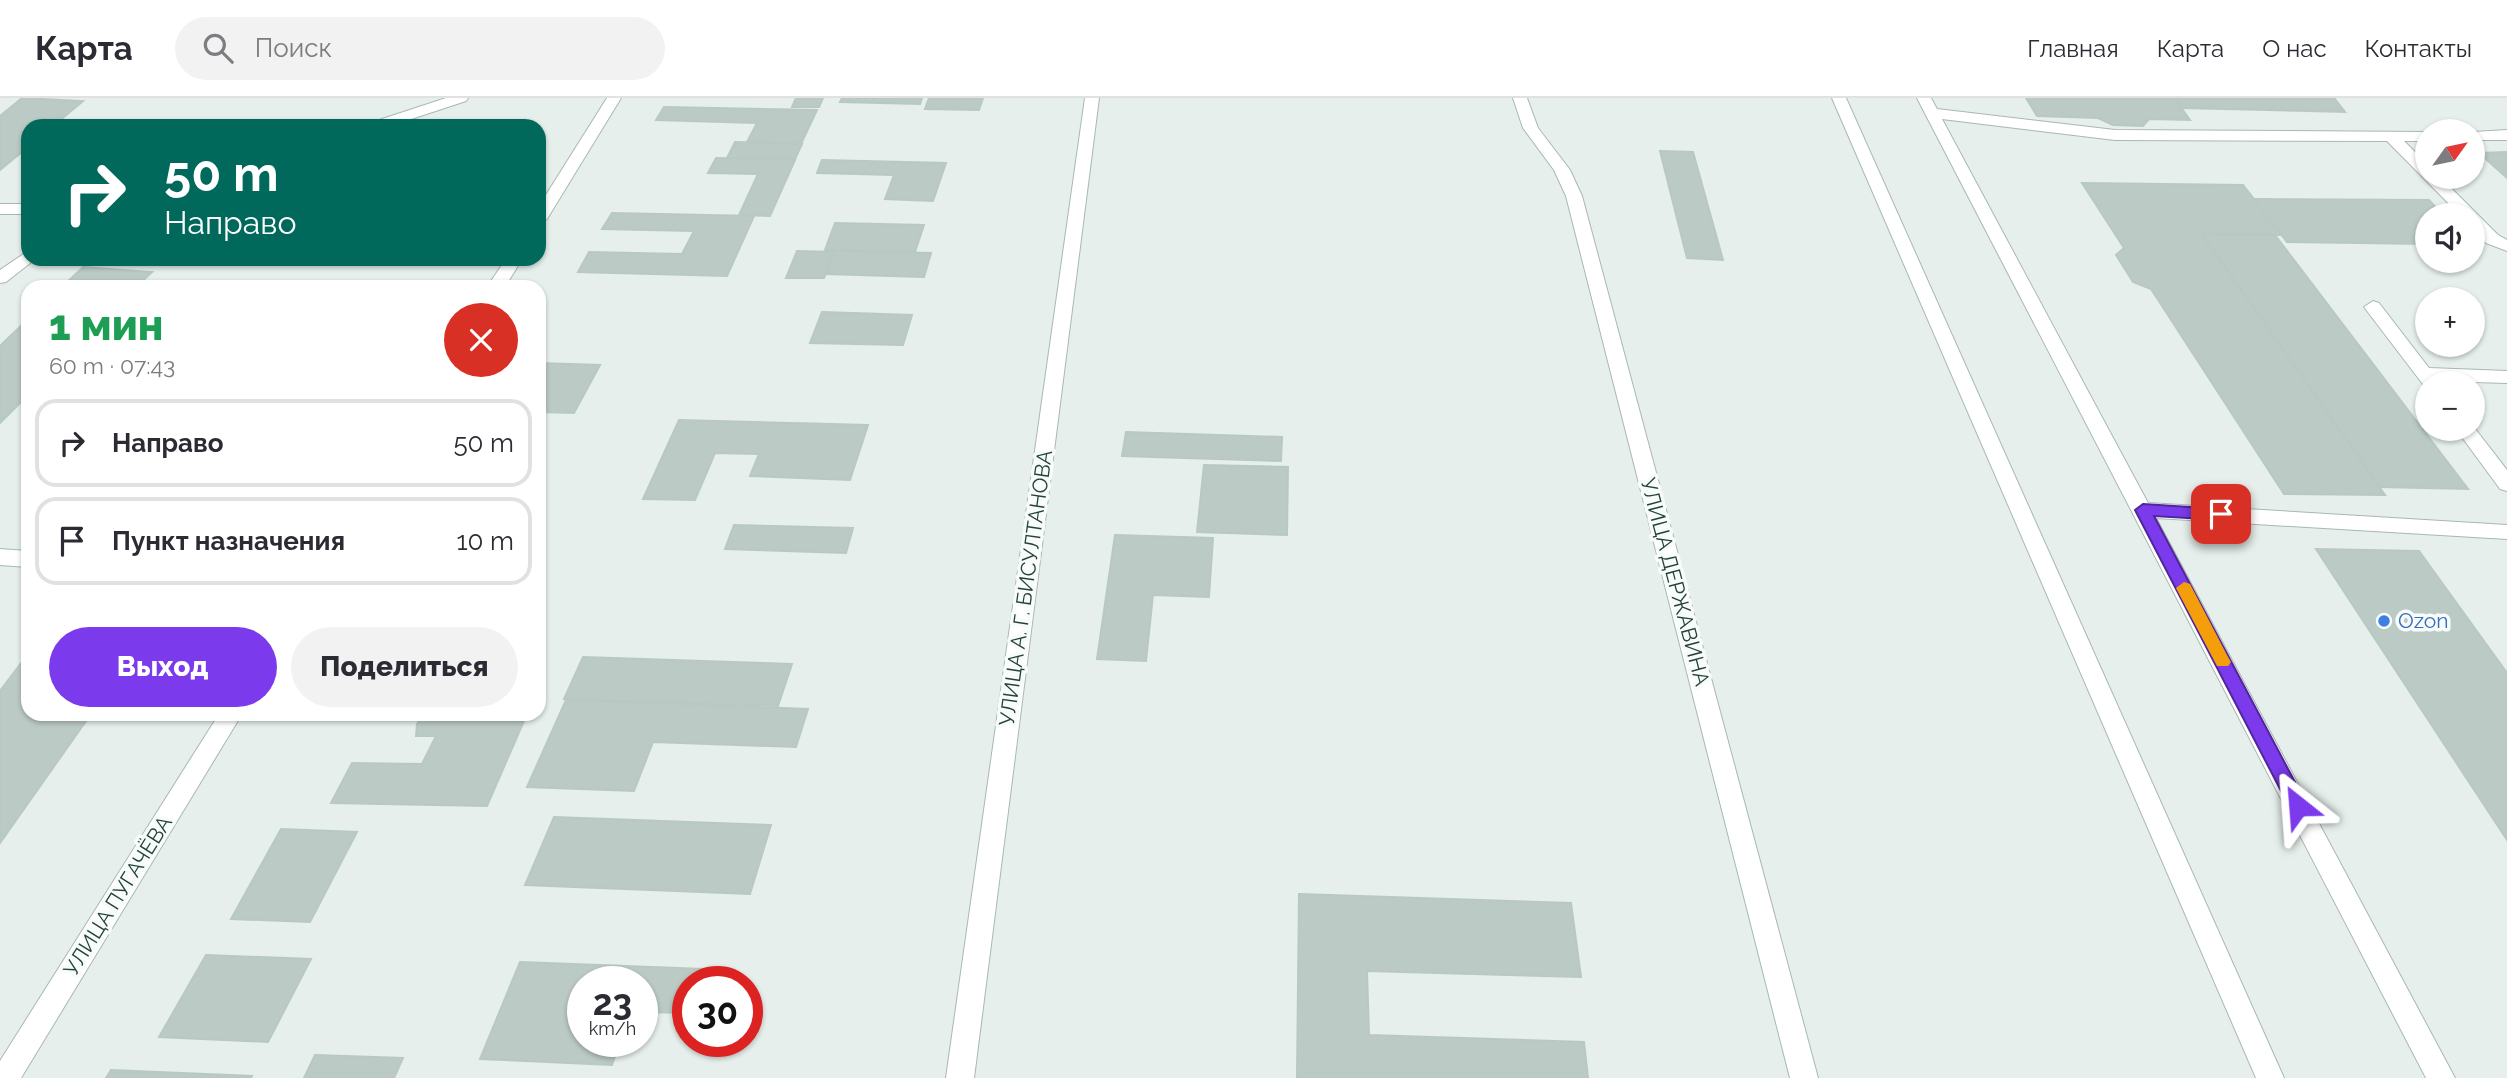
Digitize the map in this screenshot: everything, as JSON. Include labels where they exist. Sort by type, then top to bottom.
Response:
[{"type":"street","points":[[396,119],[461,98]]},
{"type":"street","points":[[601,98],[614,98]]},
{"type":"street","points":[[546,208],[614,98]]},
{"type":"street","name":"УЛИЦА А. Г. БИСУЛТАНОВА","points":[[960,1078],[1092,98]]},
{"type":"street","name":"УЛИЦА ДЕРЖАВИНА","points":[[1520,98],[1531,128],[1562,170],[1574,196],[1804,1078]]},
{"type":"street","points":[[1839,98],[2270,1078]]},
{"type":"street","points":[[1928,105],[2115,135],[2415,137]]},
{"type":"street","points":[[1928,105],[2441,1078]]},
{"type":"street","points":[[2485,136],[2507,135]]},
{"type":"street","points":[[2392,138],[2415,161]]},
{"type":"street","points":[[2443,189],[2457,203]]},
{"type":"street","points":[[0,209],[21,209]]},
{"type":"street","points":[[2485,232],[2492,239],[2507,246]]},
{"type":"street","points":[[0,278],[21,262]]},
{"type":"street","points":[[2374,307],[2421,371]]},
{"type":"street","points":[[2485,378],[2507,377]]},
{"type":"street","points":[[2474,441],[2507,484]]},
{"type":"street","points":[[2143,510],[2507,532]]},
{"type":"street","points":[[1,558],[21,559]]},
{"type":"street","name":"УЛИЦА ПУГАЧЁВА","points":[[5,1078],[227,721]]},
{"type":"building","points":[[22,98],[83,101],[61,119],[21,119],[21,153],[0,170],[0,116]]},
{"type":"building","points":[[796,98],[823,98],[819,107],[792,107]]},
{"type":"building","points":[[842,98],[922,98],[920,104],[840,102]]},
{"type":"building","points":[[929,98],[983,98],[979,110],[925,109]]},
{"type":"building","points":[[2026,98],[2174,98],[2190,120],[2149,119],[2143,126],[2113,125],[2098,118],[2037,116]]},
{"type":"building","points":[[2174,98],[2334,98],[2345,112],[2181,108]]},
{"type":"building","points":[[664,107],[817,110],[801,144],[747,142],[757,123],[656,120]]},
{"type":"building","points":[[735,142],[802,144],[795,159],[727,158]]},
{"type":"building","points":[[1660,151],[1693,152],[1723,260],[1687,258]]},
{"type":"building","points":[[2507,152],[2507,178],[2485,158],[2485,153]]},
{"type":"building","points":[[716,158],[795,160],[770,216],[739,215],[758,174],[708,173]]},
{"type":"building","points":[[822,160],[946,163],[933,201],[885,199],[894,175],[817,173]]},
{"type":"building","points":[[2082,183],[2243,185],[2282,235],[2202,234],[2385,495],[2284,494],[2151,289],[2133,282],[2116,255],[2124,248]]},
{"type":"building","points":[[2253,199],[2429,200],[2432,203],[2415,203],[2415,244],[2287,242]]},
{"type":"building","points":[[612,213],[754,216],[727,276],[578,272],[589,252],[682,254],[694,231],[602,229]]},
{"type":"building","points":[[835,223],[924,225],[915,252],[825,250]]},
{"type":"building","points":[[2202,234],[2275,235],[2415,419],[2415,441],[2432,441],[2468,489],[2380,487]]},
{"type":"building","points":[[797,251],[834,252],[824,278],[786,278]]},
{"type":"building","points":[[834,251],[931,253],[924,277],[825,274]]},
{"type":"building","points":[[83,267],[152,272],[143,280],[69,280]]},
{"type":"building","points":[[822,312],[912,315],[903,345],[810,343]]},
{"type":"building","points":[[21,326],[21,402],[0,423],[0,346]]},
{"type":"building","points":[[546,363],[600,365],[574,413],[546,412]]},
{"type":"building","points":[[679,420],[868,425],[850,480],[750,476],[759,454],[715,453],[695,500],[643,499]]},
{"type":"building","points":[[1126,432],[1282,437],[1281,461],[1122,456]]},
{"type":"building","points":[[1204,465],[1288,467],[1287,535],[1197,532]]},
{"type":"building","points":[[734,525],[853,528],[846,553],[725,549]]},
{"type":"building","points":[[1115,535],[1213,538],[1209,597],[1153,595],[1146,661],[1097,659]]},
{"type":"building","points":[[2316,549],[2419,551],[2507,673],[2507,840]]},
{"type":"building","points":[[583,657],[792,664],[778,706],[564,699]]},
{"type":"building","points":[[21,663],[21,721],[86,721],[0,843],[0,691]]},
{"type":"building","points":[[566,700],[808,709],[796,747],[653,742],[634,791],[527,787]]},
{"type":"building","points":[[419,721],[524,721],[487,806],[331,803],[352,763],[422,764],[436,736],[416,736]]},
{"type":"building","points":[[554,817],[771,825],[750,894],[525,885]]},
{"type":"building","points":[[281,829],[357,832],[310,922],[231,919]]},
{"type":"building","points":[[1299,894],[1571,903],[1581,977],[1367,971],[1369,1035],[1584,1042],[1588,1078],[1297,1078]]},
{"type":"building","points":[[206,955],[311,959],[268,1042],[159,1037]]},
{"type":"building","points":[[520,962],[625,966],[567,966],[567,1057],[615,1057],[612,1065],[480,1059]]},
{"type":"building","points":[[658,967],[672,968],[672,1013],[658,1012]]},
{"type":"building","points":[[315,1055],[403,1058],[394,1078],[304,1078]]},
{"type":"building","points":[[111,1070],[252,1076],[106,1078]]},
{"type":"slow traffic","points":[[2184,588],[2222,662]]},
{"type":"place","name":"Ozon","points":[[2384,621]]},
{"type":"route","points":[[2221,514],[2143,510],[2298,806]]}]
